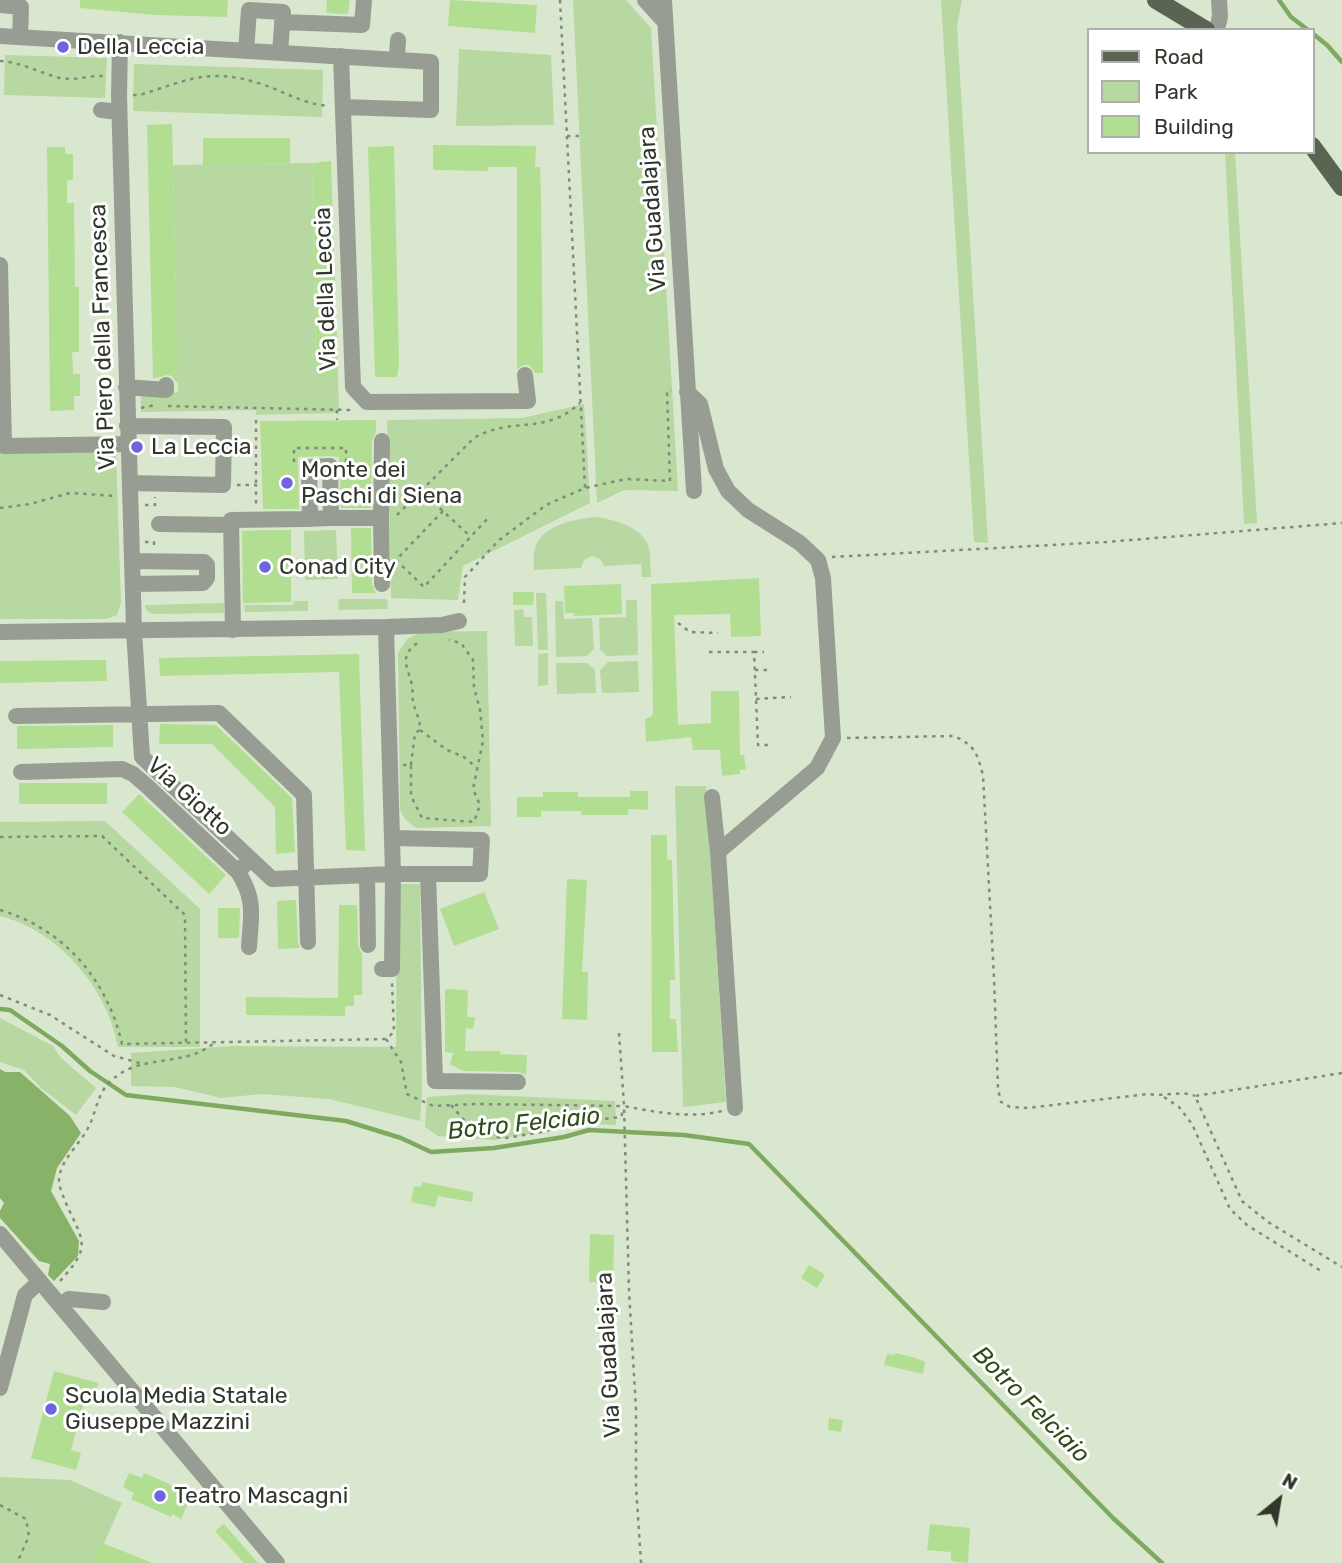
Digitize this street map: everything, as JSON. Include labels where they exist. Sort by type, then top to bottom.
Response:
[{"type":"main road","points":[[1156,0],[1203,28]]},
{"type":"main road","points":[[1314,149],[1342,187]]},
{"type":"street","points":[[282,22],[362,25],[365,0]]},
{"type":"street","points":[[645,0],[665,22]]},
{"type":"street","name":"Via Guadalajara","points":[[664,0],[694,491]]},
{"type":"street","points":[[1217,28],[1219,0]]},
{"type":"street","points":[[0,5],[21,7],[20,37]]},
{"type":"street","points":[[246,51],[249,10],[283,12],[280,53]]},
{"type":"street","points":[[0,36],[431,62],[431,110],[342,107]]},
{"type":"street","points":[[397,59],[398,40]]},
{"type":"street","name":"Via Piero della Francesca","points":[[120,42],[119,111],[126,387],[121,421],[128,444],[136,495],[132,561],[134,630]]},
{"type":"street","name":"Via della Leccia","points":[[341,56],[353,387],[367,402],[528,401],[526,375]]},
{"type":"street","points":[[101,110],[119,111]]},
{"type":"street","points":[[0,265],[4,446],[128,444]]},
{"type":"street","points":[[126,387],[166,390],[166,385]]},
{"type":"street","name":"Via Guadalajara","points":[[687,392],[700,404],[716,468],[729,491],[748,510],[800,543],[818,560]]},
{"type":"street","points":[[121,421],[224,427],[223,485],[136,495]]},
{"type":"street","points":[[382,441],[382,584]]},
{"type":"street","points":[[310,519],[309,467],[330,466],[331,518]]},
{"type":"street","points":[[233,630],[231,520],[381,518]]},
{"type":"street","points":[[159,524],[231,525]]},
{"type":"street","points":[[718,852],[817,768],[833,738],[822,578],[818,560]]},
{"type":"street","points":[[132,561],[204,562],[207,565],[207,578],[203,583],[133,584]]},
{"type":"street","points":[[0,632],[386,627],[436,633],[459,621]]},
{"type":"street","points":[[386,627],[400,765],[392,838],[389,972]]},
{"type":"street","name":"Via Giotto","points":[[134,630],[142,757],[272,879],[480,874],[482,840],[392,838]]},
{"type":"street","points":[[16,716],[219,713],[304,795],[308,942]]},
{"type":"street","name":"Via Giotto","points":[[21,772],[111,768],[133,774],[238,872],[249,888],[251,901],[248,947]]},
{"type":"street","points":[[147,786],[148,777],[155,769]]},
{"type":"street","points":[[712,797],[735,1108]]},
{"type":"street","points":[[238,872],[250,859]]},
{"type":"street","points":[[428,874],[435,1081],[519,1082]]},
{"type":"street","points":[[367,876],[368,945]]},
{"type":"street","points":[[0,1234],[267,1559]]},
{"type":"street","points":[[0,1388],[25,1295],[45,1287]]},
{"type":"street","points":[[61,1305],[69,1299],[103,1302]]},
{"type":"path","points":[[560,0],[585,488]]},
{"type":"path","points":[[0,61],[62,78],[106,76]]},
{"type":"path","points":[[133,95],[194,78],[225,75],[262,84],[308,104],[322,105]]},
{"type":"path","points":[[567,136],[584,136]]},
{"type":"path","points":[[141,408],[152,405],[349,410],[353,387]]},
{"type":"path","points":[[464,603],[465,577],[498,541],[547,505],[585,488],[626,479],[670,481],[667,391],[687,392]]},
{"type":"path","points":[[381,518],[394,517],[474,438],[489,429],[558,419],[580,403]]},
{"type":"path","points":[[337,410],[337,420]]},
{"type":"path","points":[[256,420],[256,520]]},
{"type":"path","points":[[247,485],[256,485]]},
{"type":"path","points":[[421,491],[471,537]]},
{"type":"path","points":[[0,508],[70,494],[96,493],[136,495],[154,505]]},
{"type":"path","points":[[443,511],[396,561],[424,587],[490,516]]},
{"type":"path","points":[[818,560],[1106,542],[1342,523]]},
{"type":"path","points":[[145,542],[153,542]]},
{"type":"path","points":[[678,623],[690,632],[718,633]]},
{"type":"path","points":[[436,633],[461,643],[473,660],[474,687],[480,710],[483,741],[473,789],[480,805],[474,822],[422,818],[400,765],[415,733],[420,730],[420,716],[404,664],[410,647],[436,633]]},
{"type":"path","points":[[709,652],[764,652]]},
{"type":"path","points":[[754,652],[758,745],[773,745]]},
{"type":"path","points":[[755,670],[769,670]]},
{"type":"path","points":[[756,699],[792,697]]},
{"type":"path","points":[[420,730],[477,768]]},
{"type":"path","points":[[833,738],[954,736],[976,751],[983,775],[998,1089],[1001,1102],[1010,1107],[1027,1108],[1148,1094],[1164,1097],[1179,1107],[1192,1124],[1230,1209],[1247,1225],[1321,1271]]},
{"type":"path","points":[[0,837],[102,836],[185,915],[186,1043]]},
{"type":"path","points":[[0,910],[19,915],[48,931],[77,956],[109,1001],[122,1044],[386,1039],[394,1032],[389,972]]},
{"type":"path","points":[[0,995],[50,1015],[114,1056],[143,1063]]},
{"type":"path","points":[[451,1105],[477,1135],[506,1138],[586,1121],[621,1117],[624,1106],[619,1032]]},
{"type":"path","points":[[386,1039],[401,1062],[407,1094],[433,1106],[624,1106],[661,1112],[708,1114],[735,1108]]},
{"type":"path","points":[[45,1287],[77,1263],[82,1252],[78,1227],[59,1181],[63,1167],[89,1126],[103,1090],[124,1071],[143,1063],[189,1057],[215,1042]]},
{"type":"path","points":[[1164,1097],[1185,1092],[1195,1096],[1342,1073]]},
{"type":"path","points":[[1195,1096],[1242,1201],[1268,1222],[1342,1267]]},
{"type":"path","name":"Via Guadalajara","points":[[624,1106],[641,1563]]},
{"type":"path","points":[[0,1505],[26,1519],[29,1536],[17,1563]]},
{"type":"green space","points":[[573,0],[626,0],[651,28],[678,491],[624,490],[597,503]]},
{"type":"green space","points":[[941,0],[962,0],[957,26],[988,543],[974,542]]},
{"type":"green space","points":[[459,49],[551,55],[554,125],[456,126]]},
{"type":"green space","points":[[5,55],[107,58],[105,98],[4,95]]},
{"type":"green space","points":[[134,64],[323,70],[322,117],[133,111]]},
{"type":"green space","points":[[1225,154],[1235,154],[1257,523],[1244,524]]},
{"type":"green space","points":[[312,163],[316,375],[338,375],[339,413],[256,415],[256,410],[141,412],[141,394],[178,392],[173,165]]},
{"type":"green space","points":[[584,404],[590,503],[463,566],[458,600],[391,598],[387,420],[522,418]]},
{"type":"green space","points":[[116,451],[121,603],[117,615],[106,619],[0,619],[0,453]]},
{"type":"green space","points":[[597,517],[620,523],[641,535],[649,548],[651,577],[642,577],[641,564],[604,566],[600,559],[592,556],[584,560],[581,568],[534,570],[534,553],[542,536],[558,525]]},
{"type":"green space","points":[[336,530],[338,579],[305,580],[304,531]]},
{"type":"green space","points":[[536,593],[546,593],[548,650],[538,650]]},
{"type":"green space","points":[[339,599],[387,599],[388,609],[341,610],[338,609]]},
{"type":"green space","points":[[626,600],[637,600],[638,655],[607,656],[600,649],[599,618],[626,617]]},
{"type":"green space","points":[[294,601],[308,601],[308,611],[245,612],[244,605],[293,605]]},
{"type":"green space","points":[[555,601],[563,601],[564,619],[592,618],[594,649],[587,656],[556,657]]},
{"type":"green space","points":[[224,603],[224,613],[152,614],[146,610],[145,605]]},
{"type":"green space","points":[[523,609],[524,617],[532,617],[533,646],[515,646],[514,610]]},
{"type":"green space","points":[[487,631],[491,826],[416,828],[405,819],[400,810],[398,653],[407,639],[421,632]]},
{"type":"green space","points":[[548,653],[548,685],[538,686],[538,654]]},
{"type":"green space","points":[[638,661],[639,692],[602,693],[600,670],[608,662]]},
{"type":"green space","points":[[556,663],[587,663],[595,670],[596,693],[557,694]]},
{"type":"green space","points":[[675,786],[706,786],[726,1102],[683,1107]]},
{"type":"green space","points":[[105,821],[200,909],[200,1047],[118,1047],[104,1004],[77,965],[42,934],[0,916],[0,822]]},
{"type":"green space","points":[[397,884],[420,884],[420,1121],[329,1099],[262,1094],[221,1098],[175,1087],[131,1086],[131,1053],[233,1046],[396,1047]]},
{"type":"green space","points":[[0,1018],[53,1046],[61,1058],[96,1088],[76,1115],[41,1088],[24,1070],[0,1062]]},
{"type":"green space","points":[[0,1069],[5,1072],[20,1072],[70,1116],[81,1133],[57,1168],[51,1191],[79,1241],[78,1256],[54,1281],[48,1275],[50,1264],[39,1261],[0,1218],[4,1203],[0,1198]]},
{"type":"green space","points":[[469,1094],[615,1101],[616,1125],[589,1124],[493,1140],[438,1136],[425,1127],[427,1097]]},
{"type":"green space","points":[[0,1477],[70,1480],[122,1503],[95,1563],[0,1563]]},
{"type":"building","points":[[80,0],[228,0],[227,17],[156,15],[80,8]]},
{"type":"building","points":[[327,0],[350,0],[348,14],[326,13]]},
{"type":"building","points":[[450,0],[537,5],[535,33],[448,26]]},
{"type":"building","points":[[172,124],[178,382],[167,375],[153,379],[147,125]]},
{"type":"building","points":[[203,138],[290,138],[290,163],[203,165]]},
{"type":"building","points":[[433,145],[536,146],[535,167],[540,167],[541,195],[543,373],[535,373],[529,365],[517,369],[517,167],[488,167],[488,171],[433,170]]},
{"type":"building","points":[[394,146],[399,363],[397,377],[375,377],[368,147]]},
{"type":"building","points":[[47,147],[65,147],[65,154],[73,154],[73,180],[67,180],[67,203],[74,203],[75,287],[79,287],[79,352],[72,352],[73,374],[80,374],[80,396],[74,396],[74,410],[50,411]]},
{"type":"building","points":[[331,161],[338,375],[316,375],[312,163]]},
{"type":"building","points":[[376,420],[376,432],[372,441],[371,508],[341,508],[339,457],[330,456],[298,457],[299,509],[263,509],[260,421]]},
{"type":"building","points":[[351,528],[371,528],[372,584],[376,593],[352,593]]},
{"type":"building","name":"Conad City","points":[[291,530],[291,602],[243,603],[242,531]]},
{"type":"building","points":[[759,578],[761,636],[731,637],[730,614],[674,615],[678,725],[711,723],[711,691],[739,691],[740,755],[744,755],[746,769],[740,770],[740,774],[722,776],[720,750],[693,750],[691,737],[646,742],[645,719],[652,716],[653,712],[651,584]]},
{"type":"building","points":[[621,584],[622,614],[574,616],[574,613],[565,613],[564,586]]},
{"type":"building","points":[[513,592],[534,592],[533,605],[513,605]]},
{"type":"building","points":[[359,654],[365,851],[346,850],[339,672],[160,676],[159,658]]},
{"type":"building","points":[[106,660],[107,681],[0,683],[0,661]]},
{"type":"building","points":[[160,724],[216,725],[292,798],[295,852],[276,854],[275,807],[212,744],[159,744]]},
{"type":"building","points":[[113,725],[113,747],[17,749],[17,726]]},
{"type":"building","points":[[19,783],[107,783],[107,804],[19,804]]},
{"type":"building","points":[[630,791],[648,791],[648,810],[628,809],[628,815],[581,815],[581,811],[541,811],[541,817],[517,817],[517,797],[543,797],[543,792],[578,792],[578,797],[630,797]]},
{"type":"building","points":[[139,794],[226,875],[209,894],[122,812]]},
{"type":"building","points":[[651,835],[667,835],[667,860],[672,860],[675,980],[670,980],[670,1019],[676,1019],[678,1052],[652,1052]]},
{"type":"building","points":[[567,879],[587,880],[582,972],[588,972],[587,1020],[562,1019]]},
{"type":"building","points":[[484,892],[499,929],[454,946],[440,909]]},
{"type":"building","points":[[296,900],[300,948],[278,949],[277,901]]},
{"type":"building","points":[[339,905],[357,905],[358,945],[362,954],[362,995],[354,995],[354,1006],[345,1006],[345,1016],[246,1015],[246,997],[338,998]]},
{"type":"building","points":[[218,908],[240,908],[239,938],[218,938]]},
{"type":"building","points":[[445,989],[468,990],[467,1017],[475,1017],[473,1029],[466,1028],[465,1051],[500,1051],[500,1054],[527,1055],[526,1075],[518,1072],[463,1071],[450,1064],[453,1053],[445,1052]]},
{"type":"building","points":[[422,1182],[473,1192],[472,1202],[438,1196],[435,1207],[411,1202],[414,1186],[421,1187]]},
{"type":"building","points":[[590,1234],[614,1235],[613,1283],[589,1282]]},
{"type":"building","points":[[809,1265],[825,1275],[817,1288],[801,1278]]},
{"type":"building","points":[[599,1303],[611,1303],[611,1326],[599,1326]]},
{"type":"building","points":[[895,1353],[925,1362],[923,1374],[884,1365],[887,1354]]},
{"type":"building","points":[[54,1371],[98,1383],[95,1397],[86,1395],[71,1450],[81,1453],[76,1470],[31,1458]]},
{"type":"building","points":[[829,1418],[843,1420],[841,1432],[828,1430]]},
{"type":"building","name":"Teatro Mascagni","points":[[129,1473],[142,1478],[144,1473],[185,1491],[184,1494],[191,1497],[181,1519],[131,1499],[134,1493],[123,1487]]},
{"type":"building","points":[[224,1524],[258,1563],[244,1563],[215,1531]]},
{"type":"building","points":[[930,1524],[970,1528],[968,1563],[951,1561],[951,1552],[927,1550]]},
{"type":"building","points":[[100,1542],[150,1562],[150,1563],[92,1563]]},
{"type":"waterway","points":[[1279,0],[1291,17],[1305,28]]},
{"type":"waterway","points":[[1314,35],[1342,62]]},
{"type":"waterway","name":"Botro Felciaio","points":[[0,1009],[10,1010],[126,1095],[346,1121],[401,1138],[431,1152],[494,1148],[564,1137],[589,1130],[684,1135],[749,1144],[1113,1518],[1162,1563]]},
{"type":"place","name":"Della Leccia","points":[[63,47]]},
{"type":"place","name":"La Leccia","points":[[137,447]]},
{"type":"place","name":"Monte dei Paschi di Siena","points":[[287,483]]},
{"type":"place","name":"Conad City","points":[[265,567]]},
{"type":"place","name":"Scuola Media Statale Giuseppe Mazzini","points":[[51,1409]]},
{"type":"place","name":"Teatro Mascagni","points":[[160,1496]]}]
